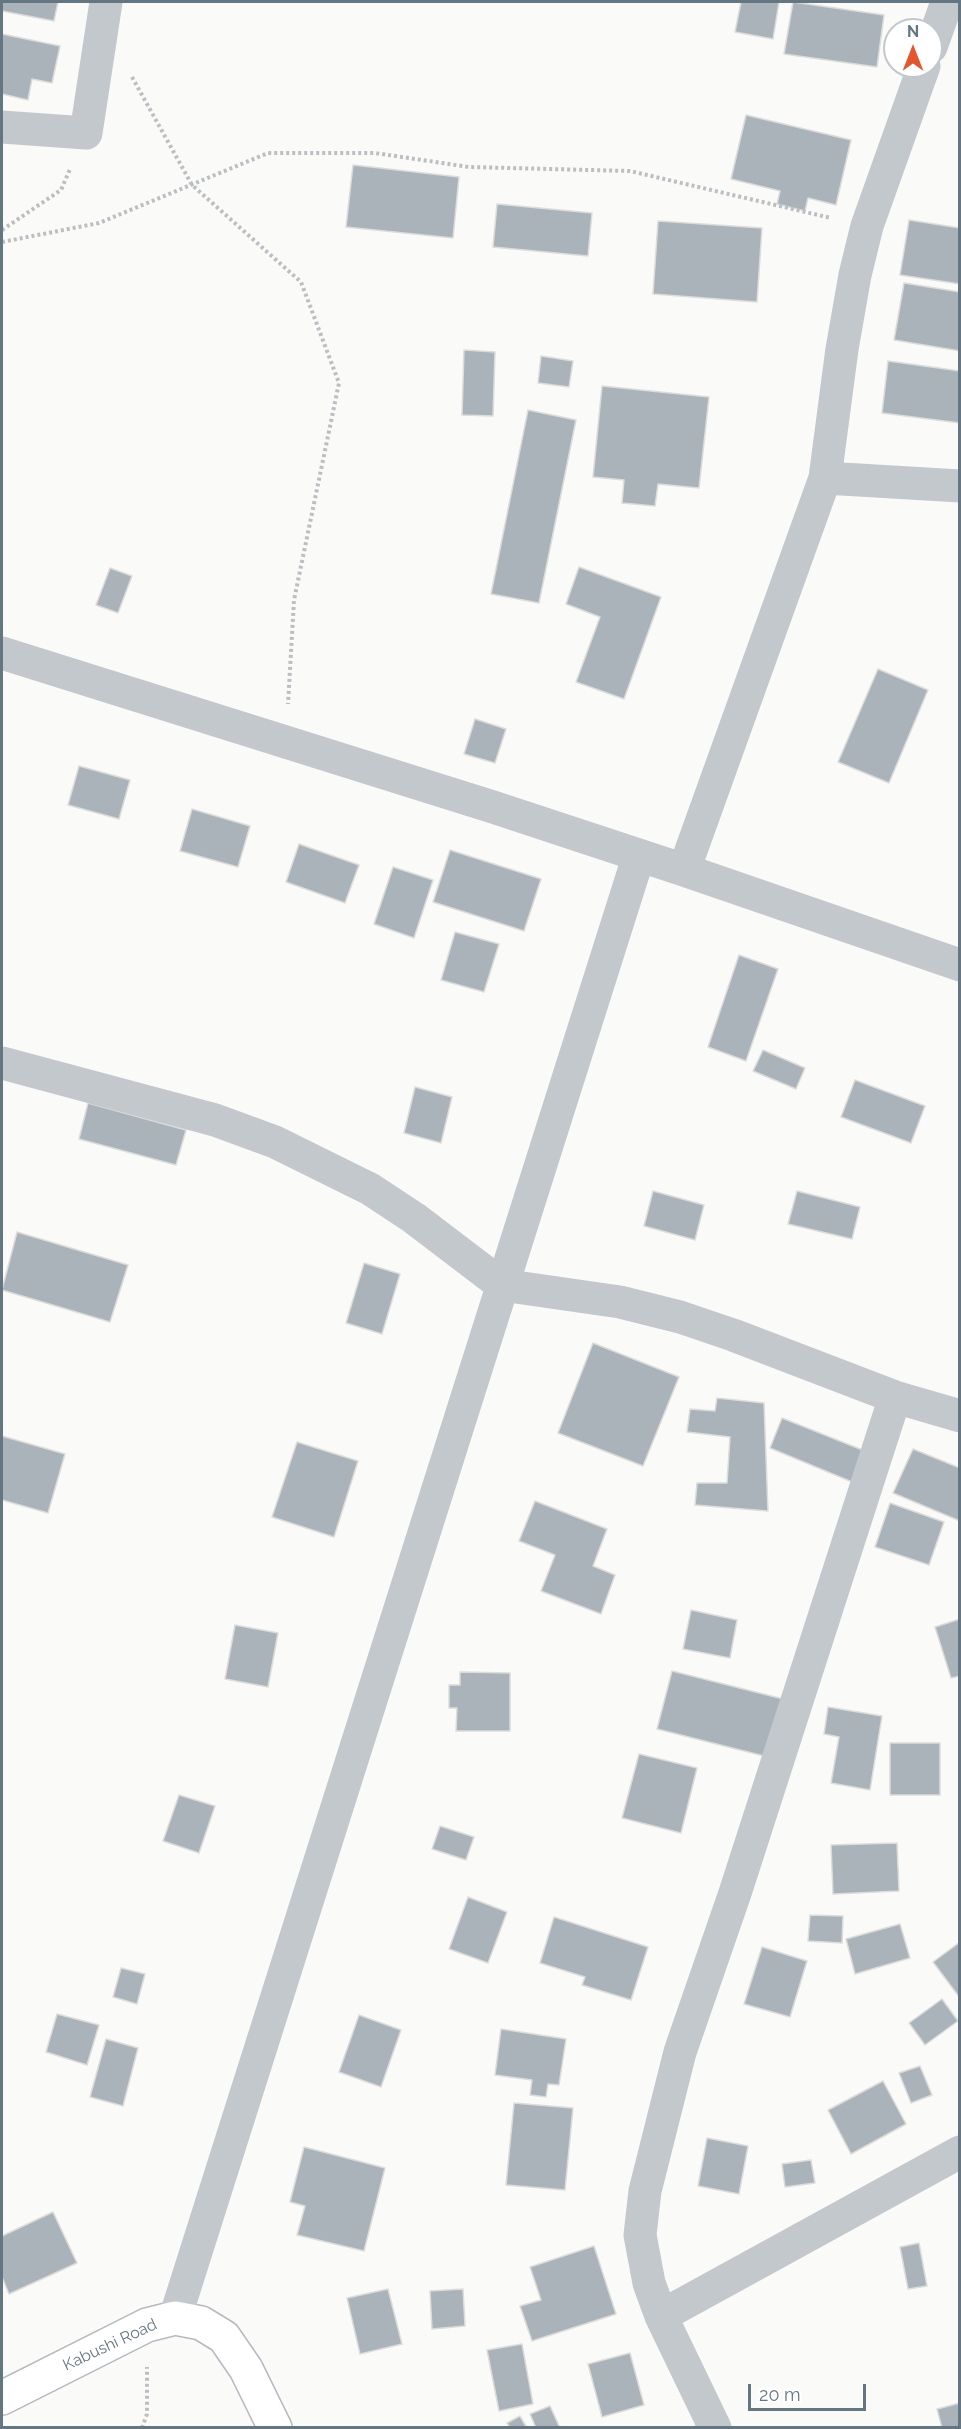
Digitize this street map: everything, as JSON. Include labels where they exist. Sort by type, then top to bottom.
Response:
[{"type":"main road","name":"Kabushi Road","points":[[2,2397],[161,2321],[201,2323],[224,2337],[246,2369],[275,2427]]},
{"type":"street","points":[[2,127],[86,133],[106,2]]},
{"type":"street","points":[[941,18],[947,2]]},
{"type":"street","points":[[684,870],[825,478],[842,349],[855,275],[867,226],[920,78]]},
{"type":"street","points":[[825,478],[960,486]]},
{"type":"street","points":[[2,653],[286,741],[639,855],[960,965]]},
{"type":"street","points":[[161,2321],[502,1285],[639,855]]},
{"type":"street","points":[[2,1063],[215,1120],[275,1142],[370,1189],[414,1218],[502,1285],[620,1302],[680,1317],[895,1397],[960,1416]]},
{"type":"street","points":[[715,2427],[661,2316],[649,2283],[640,2235],[645,2191],[677,2064],[895,1397]]},
{"type":"street","points":[[661,2316],[960,2152]]},
{"type":"path","points":[[131,75],[192,185],[301,282],[339,383],[294,600],[286,741]]},
{"type":"path","points":[[2,230],[61,190],[86,133]]},
{"type":"path","points":[[2,242],[99,223],[268,153],[375,153],[469,167],[630,171],[867,226]]},
{"type":"path","points":[[142,2427],[147,2414],[161,2321]]},
{"type":"building","points":[[2,2],[58,2],[54,21],[2,11]]},
{"type":"building","points":[[741,2],[779,2],[773,39],[735,32]]},
{"type":"building","points":[[793,2],[884,15],[877,67],[784,54]]},
{"type":"building","points":[[2,34],[60,46],[52,83],[32,79],[28,100],[2,94]]},
{"type":"building","points":[[746,115],[851,140],[836,205],[808,198],[805,211],[777,204],[780,191],[731,179]]},
{"type":"building","points":[[353,165],[459,177],[453,238],[346,227]]},
{"type":"building","points":[[497,204],[592,213],[588,256],[493,247]]},
{"type":"building","points":[[909,220],[960,228],[960,284],[900,275]]},
{"type":"building","points":[[658,221],[762,228],[757,302],[653,294]]},
{"type":"building","points":[[904,283],[960,292],[960,351],[894,340]]},
{"type":"building","points":[[464,350],[495,352],[493,416],[462,415]]},
{"type":"building","points":[[541,356],[573,361],[569,387],[538,383]]},
{"type":"building","points":[[888,361],[960,371],[960,423],[882,413]]},
{"type":"building","points":[[602,386],[709,397],[699,488],[658,484],[655,506],[622,503],[624,480],[593,477]]},
{"type":"building","points":[[528,410],[576,420],[539,603],[491,594]]},
{"type":"building","points":[[579,567],[661,597],[624,699],[576,682],[600,617],[566,604]]},
{"type":"building","points":[[110,568],[132,576],[118,613],[96,605]]},
{"type":"building","points":[[878,669],[928,690],[889,783],[838,762]]},
{"type":"building","points":[[475,719],[506,729],[495,763],[464,754]]},
{"type":"building","points":[[79,766],[130,780],[119,819],[68,805]]},
{"type":"building","points":[[192,809],[250,826],[238,867],[180,851]]},
{"type":"building","points":[[299,844],[359,865],[345,903],[286,882]]},
{"type":"building","points":[[450,850],[541,879],[524,931],[433,902]]},
{"type":"building","points":[[393,867],[433,880],[414,938],[374,924]]},
{"type":"building","points":[[455,932],[499,944],[484,992],[441,980]]},
{"type":"building","points":[[739,955],[778,969],[746,1061],[708,1047]]},
{"type":"building","points":[[763,1050],[805,1068],[796,1089],[753,1071]]},
{"type":"building","points":[[855,1080],[925,1106],[911,1143],[841,1117]]},
{"type":"building","points":[[415,1087],[452,1097],[441,1143],[404,1133]]},
{"type":"building","points":[[88,1103],[186,1130],[176,1165],[79,1139]]},
{"type":"building","points":[[653,1191],[704,1205],[695,1240],[644,1226]]},
{"type":"building","points":[[797,1191],[860,1207],[852,1239],[788,1224]]},
{"type":"building","points":[[17,1232],[128,1265],[110,1322],[2,1290]]},
{"type":"building","points":[[364,1263],[400,1274],[382,1334],[346,1323]]},
{"type":"building","points":[[593,1343],[679,1377],[643,1466],[558,1433]]},
{"type":"building","points":[[717,1398],[764,1403],[768,1511],[695,1505],[697,1483],[727,1483],[730,1437],[687,1432],[690,1409],[715,1411]]},
{"type":"building","points":[[782,1418],[870,1453],[857,1484],[770,1448]]},
{"type":"building","points":[[2,1436],[65,1454],[48,1513],[2,1500]]},
{"type":"building","points":[[297,1442],[358,1461],[334,1537],[272,1517]]},
{"type":"building","points":[[913,1449],[960,1468],[960,1521],[893,1493]]},
{"type":"building","points":[[535,1501],[607,1529],[593,1566],[615,1575],[601,1614],[541,1591],[555,1555],[519,1541]]},
{"type":"building","points":[[890,1503],[944,1522],[929,1565],[875,1547]]},
{"type":"building","points":[[691,1610],[737,1620],[730,1658],[683,1649]]},
{"type":"building","points":[[960,1619],[960,1676],[951,1678],[935,1627]]},
{"type":"building","points":[[235,1625],[278,1633],[268,1687],[225,1679]]},
{"type":"building","points":[[672,1671],[799,1703],[784,1761],[657,1729]]},
{"type":"building","points":[[460,1672],[510,1673],[510,1731],[456,1731],[457,1708],[449,1708],[449,1685],[460,1685]]},
{"type":"building","points":[[828,1707],[882,1716],[870,1790],[831,1783],[839,1737],[824,1734]]},
{"type":"building","points":[[890,1743],[940,1743],[940,1795],[890,1795]]},
{"type":"building","points":[[639,1754],[697,1768],[681,1833],[622,1818]]},
{"type":"building","points":[[179,1795],[215,1806],[199,1853],[163,1841]]},
{"type":"building","points":[[440,1826],[474,1837],[466,1860],[432,1849]]},
{"type":"building","points":[[897,1843],[899,1891],[833,1894],[831,1845]]},
{"type":"building","points":[[468,1897],[507,1912],[488,1963],[449,1949]]},
{"type":"building","points":[[810,1915],[843,1916],[842,1943],[808,1941]]},
{"type":"building","points":[[554,1917],[648,1947],[631,2000],[582,1985],[585,1977],[540,1963]]},
{"type":"building","points":[[900,1924],[910,1958],[855,1974],[846,1939]]},
{"type":"building","points":[[960,1942],[960,1998],[933,1962]]},
{"type":"building","points":[[762,1947],[807,1961],[790,2017],[744,2004]]},
{"type":"building","points":[[121,1968],[145,1974],[137,2004],[113,1997]]},
{"type":"building","points":[[942,1999],[958,2021],[925,2045],[909,2023]]},
{"type":"building","points":[[57,2014],[99,2025],[87,2065],[46,2052]]},
{"type":"building","points":[[359,2015],[401,2030],[381,2087],[339,2072]]},
{"type":"building","points":[[501,2029],[566,2039],[559,2085],[548,2084],[546,2097],[530,2095],[532,2080],[495,2075]]},
{"type":"building","points":[[106,2039],[138,2048],[123,2106],[90,2097]]},
{"type":"building","points":[[920,2066],[932,2095],[911,2103],[899,2073]]},
{"type":"building","points":[[883,2081],[906,2124],[851,2154],[828,2110]]},
{"type":"building","points":[[514,2103],[573,2108],[565,2190],[506,2185]]},
{"type":"building","points":[[707,2138],[748,2146],[739,2194],[698,2186]]},
{"type":"building","points":[[304,2147],[385,2168],[364,2251],[297,2235],[305,2206],[290,2202]]},
{"type":"building","points":[[811,2160],[815,2183],[785,2187],[782,2164]]},
{"type":"building","points":[[53,2212],[77,2263],[9,2294],[2,2277],[2,2236]]},
{"type":"building","points":[[919,2243],[927,2286],[908,2289],[900,2247]]},
{"type":"building","points":[[594,2246],[616,2314],[532,2341],[520,2306],[541,2300],[530,2267]]},
{"type":"building","points":[[388,2289],[402,2344],[360,2354],[347,2298]]},
{"type":"building","points":[[463,2289],[465,2326],[432,2329],[430,2291]]},
{"type":"building","points":[[522,2344],[533,2404],[499,2411],[487,2350]]},
{"type":"building","points":[[630,2353],[644,2405],[602,2417],[588,2364]]},
{"type":"building","points":[[960,2403],[960,2428],[942,2428],[937,2409]]},
{"type":"building","points":[[550,2406],[560,2428],[536,2428],[530,2414]]},
{"type":"building","points":[[520,2416],[527,2428],[510,2428],[507,2423]]}]
